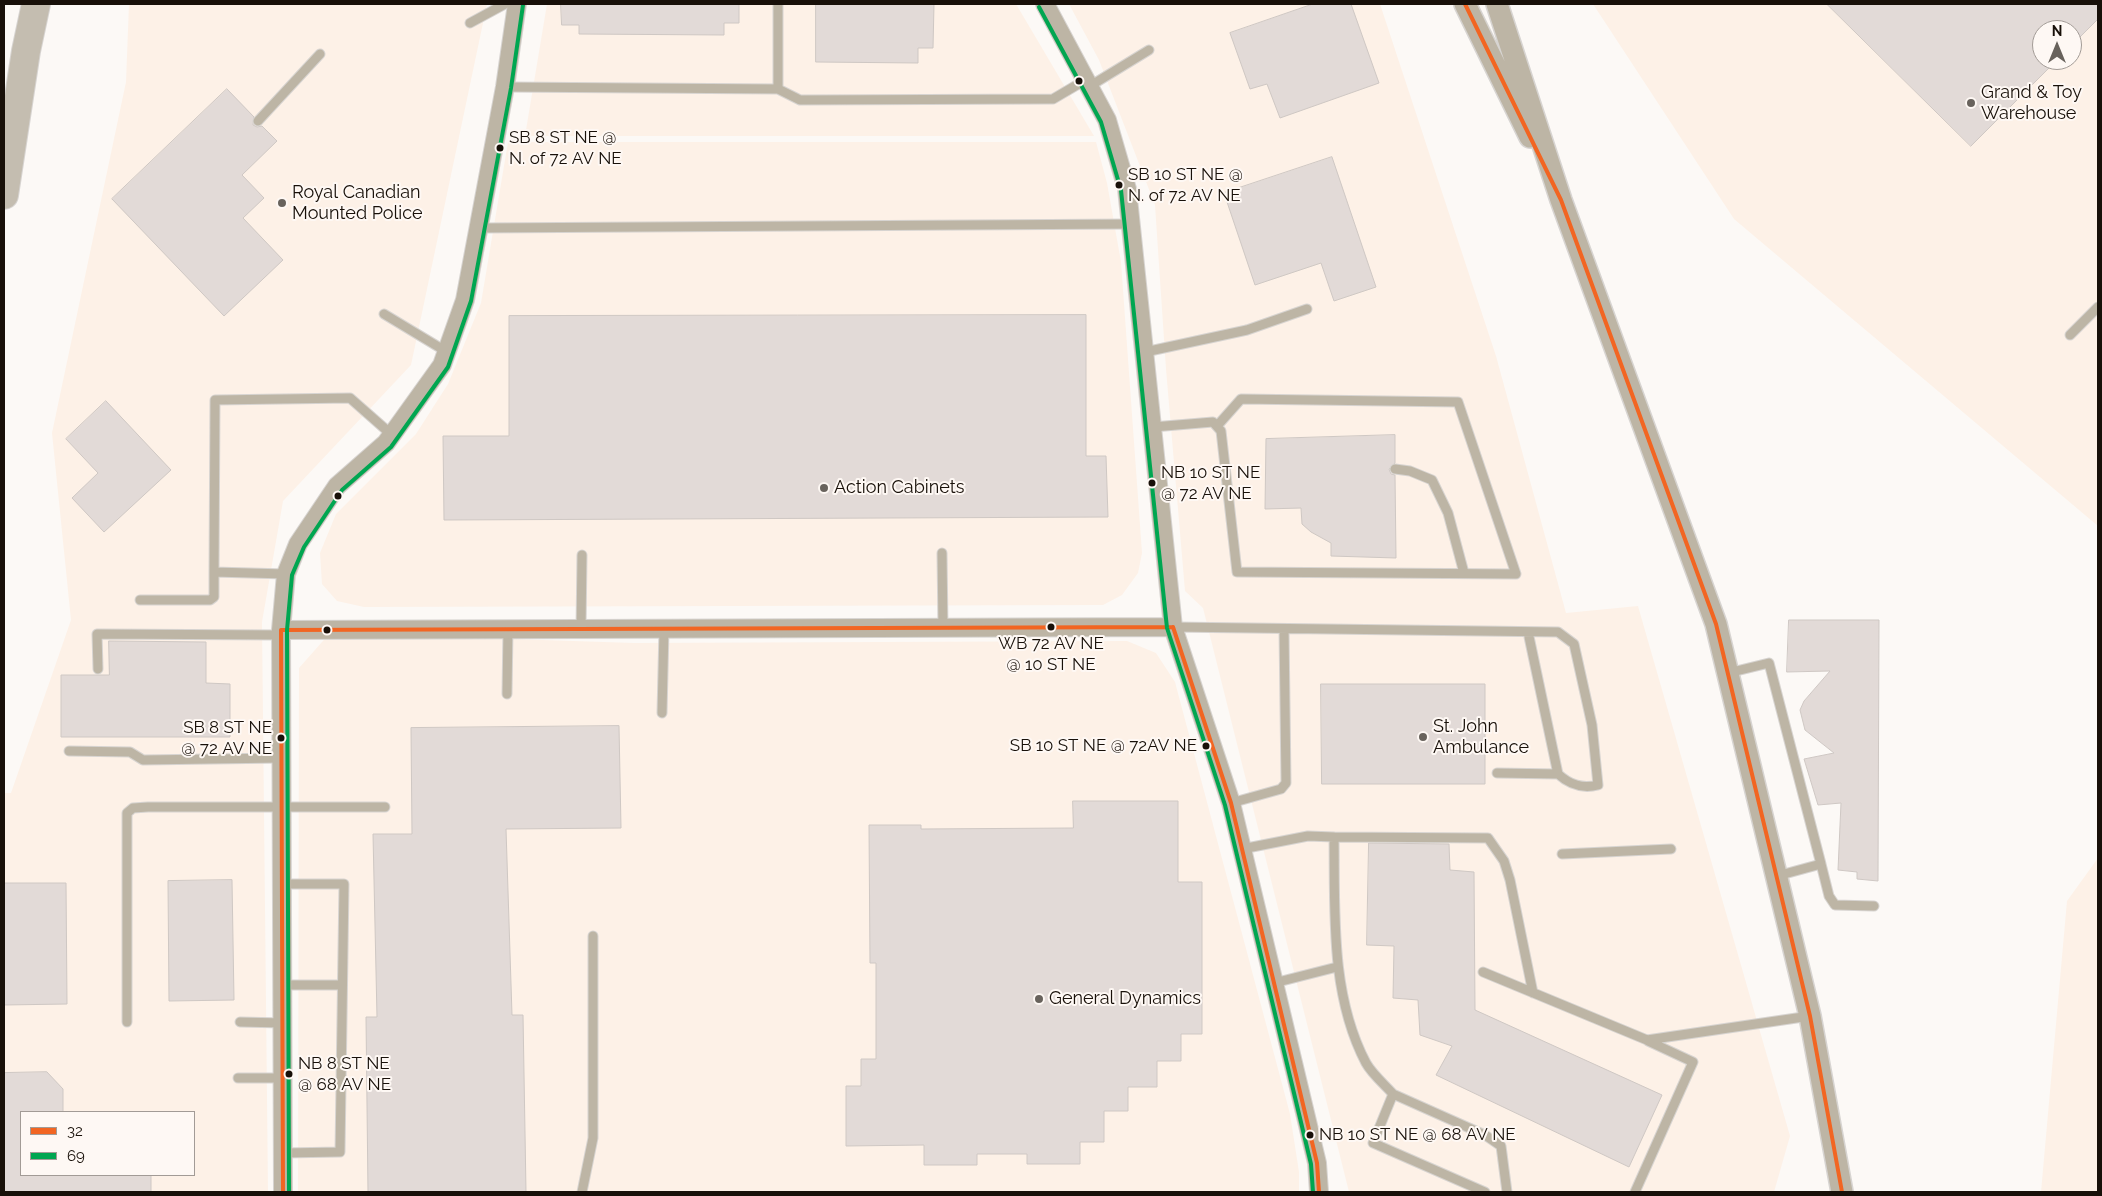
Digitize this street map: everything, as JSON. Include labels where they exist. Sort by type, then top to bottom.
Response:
[{"type":"highway","points":[[4,195],[26,51],[36,4]]},
{"type":"street","points":[[283,1192],[281,632],[286,574],[298,544],[337,486],[386,443],[442,365],[465,300],[505,87],[517,4]]},
{"type":"street","points":[[1045,4],[1107,120],[1127,190],[1173,627],[1231,803],[1317,1163],[1318,1192]]},
{"type":"street","points":[[1465,4],[1561,200]]},
{"type":"street","points":[[1497,4],[1561,200],[1716,624],[1810,1016],[1842,1192]]},
{"type":"street","points":[[281,632],[508,629],[1173,627]]},
{"type":"lane","points":[[470,23],[505,4]]},
{"type":"lane","points":[[778,4],[778,89]]},
{"type":"lane","points":[[505,87],[778,89],[800,100],[1053,99],[1150,50]]},
{"type":"lane","points":[[258,121],[320,54]]},
{"type":"lane","points":[[479,228],[1131,224]]},
{"type":"lane","points":[[2070,335],[2098,307]]},
{"type":"lane","points":[[1145,352],[1247,330],[1307,309]]},
{"type":"lane","points":[[384,314],[447,352]]},
{"type":"lane","points":[[140,600],[210,600],[214,597],[215,400],[350,398],[392,435]]},
{"type":"lane","points":[[1153,427],[1213,422],[1216,426],[1221,431],[1237,572],[1516,574],[1458,402],[1241,399],[1216,426]]},
{"type":"lane","points":[[1395,469],[1410,471],[1432,480],[1448,513],[1464,573]]},
{"type":"lane","points":[[942,553],[943,628]]},
{"type":"lane","points":[[581,629],[582,555]]},
{"type":"lane","points":[[214,572],[286,574]]},
{"type":"lane","points":[[1173,627],[1558,632],[1574,644],[1592,726],[1598,785],[1587,788],[1568,783],[1558,774],[1528,632]]},
{"type":"lane","points":[[507,694],[508,629]]},
{"type":"lane","points":[[662,713],[664,629]]},
{"type":"lane","points":[[1231,803],[1281,789],[1286,782],[1284,629]]},
{"type":"lane","points":[[98,669],[97,634],[281,632]]},
{"type":"lane","points":[[1728,672],[1769,663],[1829,896],[1834,905],[1874,906]]},
{"type":"lane","points":[[69,751],[130,752],[143,760],[281,758]]},
{"type":"lane","points":[[1496,773],[1558,774]]},
{"type":"lane","points":[[127,1022],[127,813],[133,808],[385,808]]},
{"type":"lane","points":[[1242,849],[1308,836],[1488,838],[1504,861],[1510,880],[1533,993]]},
{"type":"lane","points":[[1334,837],[1337,967],[1351,1024],[1366,1064],[1393,1094],[1485,1135],[1500,1146],[1508,1192]]},
{"type":"lane","points":[[1562,854],[1671,849]]},
{"type":"lane","points":[[1776,876],[1821,864]]},
{"type":"lane","points":[[281,884],[344,884],[340,1152],[283,1153]]},
{"type":"lane","points":[[582,1192],[593,1138],[593,936]]},
{"type":"lane","points":[[1274,983],[1337,967]]},
{"type":"lane","points":[[1483,972],[1647,1040],[1693,1062],[1635,1192]]},
{"type":"lane","points":[[283,985],[342,985]]},
{"type":"lane","points":[[1647,1040],[1810,1016]]},
{"type":"lane","points":[[240,1022],[283,1022]]},
{"type":"lane","points":[[238,1078],[283,1078]]},
{"type":"lane","points":[[1393,1094],[1373,1143],[1484,1192]]},
{"type":"shaded area","points":[[129,4],[487,4],[411,365],[283,501],[262,622],[268,1192],[4,1192],[4,793],[11,793],[71,620],[52,433],[126,82]]},
{"type":"shaded area","points":[[547,4],[1016,4],[1094,136],[525,136]]},
{"type":"shaded area","points":[[1069,4],[1380,4],[1496,356],[1566,613],[1638,606],[1790,1136],[1774,1192],[1349,1192],[1203,608],[1185,591],[1166,369],[1155,205],[1099,60]]},
{"type":"shaded area","points":[[1593,4],[2098,4],[2098,526],[1734,219]]},
{"type":"shaded area","points":[[508,142],[1096,142],[1107,183],[1121,262],[1142,553],[1138,573],[1122,595],[1103,605],[364,607],[337,601],[322,584],[320,553],[336,514],[416,434],[448,384],[481,303]]},
{"type":"shaded area","points":[[330,633],[634,643],[1127,641],[1156,653],[1175,682],[1290,1114],[1299,1172],[1299,1192],[298,1192],[299,668]]},
{"type":"shaded area","points":[[2098,858],[2098,1192],[2041,1192],[2067,901]]},
{"type":"building","points":[[561,4],[739,4],[739,23],[724,23],[724,35],[579,34],[579,25],[562,25]]},
{"type":"building","points":[[816,4],[934,4],[933,48],[918,48],[918,63],[816,62]]},
{"type":"building","points":[[1313,4],[1351,4],[1379,83],[1280,118],[1267,84],[1250,89],[1230,33]]},
{"type":"building","name":"Grand & Toy Warehouse","points":[[1827,4],[2098,4],[2098,19],[2082,35],[2082,20],[2032,20],[2032,70],[2047,70],[1971,146]]},
{"type":"building","points":[[227,89],[254,117],[253,125],[257,127],[262,126],[277,141],[242,175],[264,198],[243,218],[283,260],[224,316],[112,199]]},
{"type":"building","points":[[1332,157],[1376,287],[1334,301],[1321,263],[1255,285],[1224,193]]},
{"type":"building","points":[[1086,315],[1086,456],[1106,456],[1108,517],[444,520],[443,436],[509,436],[509,316]]},
{"type":"building","points":[[106,401],[171,470],[104,532],[72,498],[98,473],[66,439]]},
{"type":"building","points":[[1395,435],[1395,463],[1389,469],[1391,474],[1395,475],[1396,558],[1331,556],[1331,543],[1311,532],[1302,524],[1301,508],[1265,509],[1266,439]]},
{"type":"building","points":[[1789,620],[1879,620],[1878,881],[1857,879],[1857,872],[1838,870],[1841,803],[1818,805],[1804,759],[1834,753],[1805,730],[1800,710],[1804,701],[1830,671],[1787,672]]},
{"type":"building","points":[[109,641],[206,642],[206,683],[230,684],[230,737],[61,737],[61,675],[109,675]]},
{"type":"building","points":[[1321,684],[1485,684],[1485,784],[1322,784]]},
{"type":"building","points":[[619,726],[621,828],[506,829],[512,1015],[523,1015],[526,1192],[368,1192],[366,1017],[377,1017],[373,834],[412,834],[411,728]]},
{"type":"building","name":"General Dynamics","points":[[1073,801],[1178,801],[1178,882],[1202,882],[1202,1034],[1181,1034],[1181,1061],[1157,1061],[1157,1087],[1128,1087],[1128,1111],[1104,1111],[1104,1142],[1080,1142],[1080,1164],[1027,1164],[1027,1154],[977,1154],[977,1165],[924,1165],[924,1145],[846,1146],[846,1086],[861,1086],[861,1059],[876,1059],[876,963],[870,963],[869,825],[921,825],[921,829],[1073,828]]},
{"type":"building","points":[[1369,843],[1449,844],[1450,870],[1474,872],[1475,1010],[1662,1095],[1629,1167],[1436,1075],[1452,1046],[1420,1035],[1418,1000],[1393,998],[1394,946],[1367,945]]},
{"type":"building","points":[[232,880],[234,1000],[169,1001],[168,881]]},
{"type":"building","points":[[4,883],[66,883],[67,1004],[4,1005]]},
{"type":"building","points":[[47,1072],[63,1089],[63,1111],[20,1111],[20,1176],[151,1176],[151,1192],[4,1192],[4,1073]]},
{"type":"transit line","name":"32","points":[[1465,4],[1561,200],[1716,624],[1810,1016],[1842,1192]]},
{"type":"transit line","name":"69","points":[[289,1192],[287,630],[292,575],[304,547],[342,490],[391,447],[448,367],[471,301],[511,88],[523,5]]},
{"type":"transit line","name":"69","points":[[1039,7],[1101,122],[1121,190],[1167,628],[1225,805],[1311,1164],[1313,1192]]},
{"type":"transit line","name":"32","points":[[1173,627],[1231,803],[1317,1163],[1319,1192]]},
{"type":"transit line","name":"32","points":[[281,630],[1173,627]]},
{"type":"transit line","name":"32","points":[[281,630],[283,1192]]},
{"type":"place","name":"Grand & Toy Warehouse","points":[[1971,103]]},
{"type":"place","name":"SB 8 ST NE @ N. of 72 AV NE","points":[[500,148]]},
{"type":"place","name":"SB 10 ST NE @ N. of 72 AV NE","points":[[1119,185]]},
{"type":"place","name":"Royal Canadian Mounted Police","points":[[282,203]]},
{"type":"place","name":"NB 10 ST NE @ 72 AV NE","points":[[1152,483]]},
{"type":"place","name":"Action Cabinets","points":[[824,488]]},
{"type":"place","name":"WB 72 AV NE @ 10 ST NE","points":[[1051,627]]},
{"type":"place","name":"St. John Ambulance","points":[[1423,737]]},
{"type":"place","name":"SB 8 ST NE @ 72 AV NE","points":[[281,738]]},
{"type":"place","name":"SB 10 ST NE @ 72AV NE","points":[[1206,746]]},
{"type":"place","name":"General Dynamics","points":[[1039,999]]},
{"type":"place","name":"NB 8 ST NE @ 68 AV NE","points":[[289,1074]]},
{"type":"place","name":"NB 10 ST NE @ 68 AV NE","points":[[1310,1135]]}]
